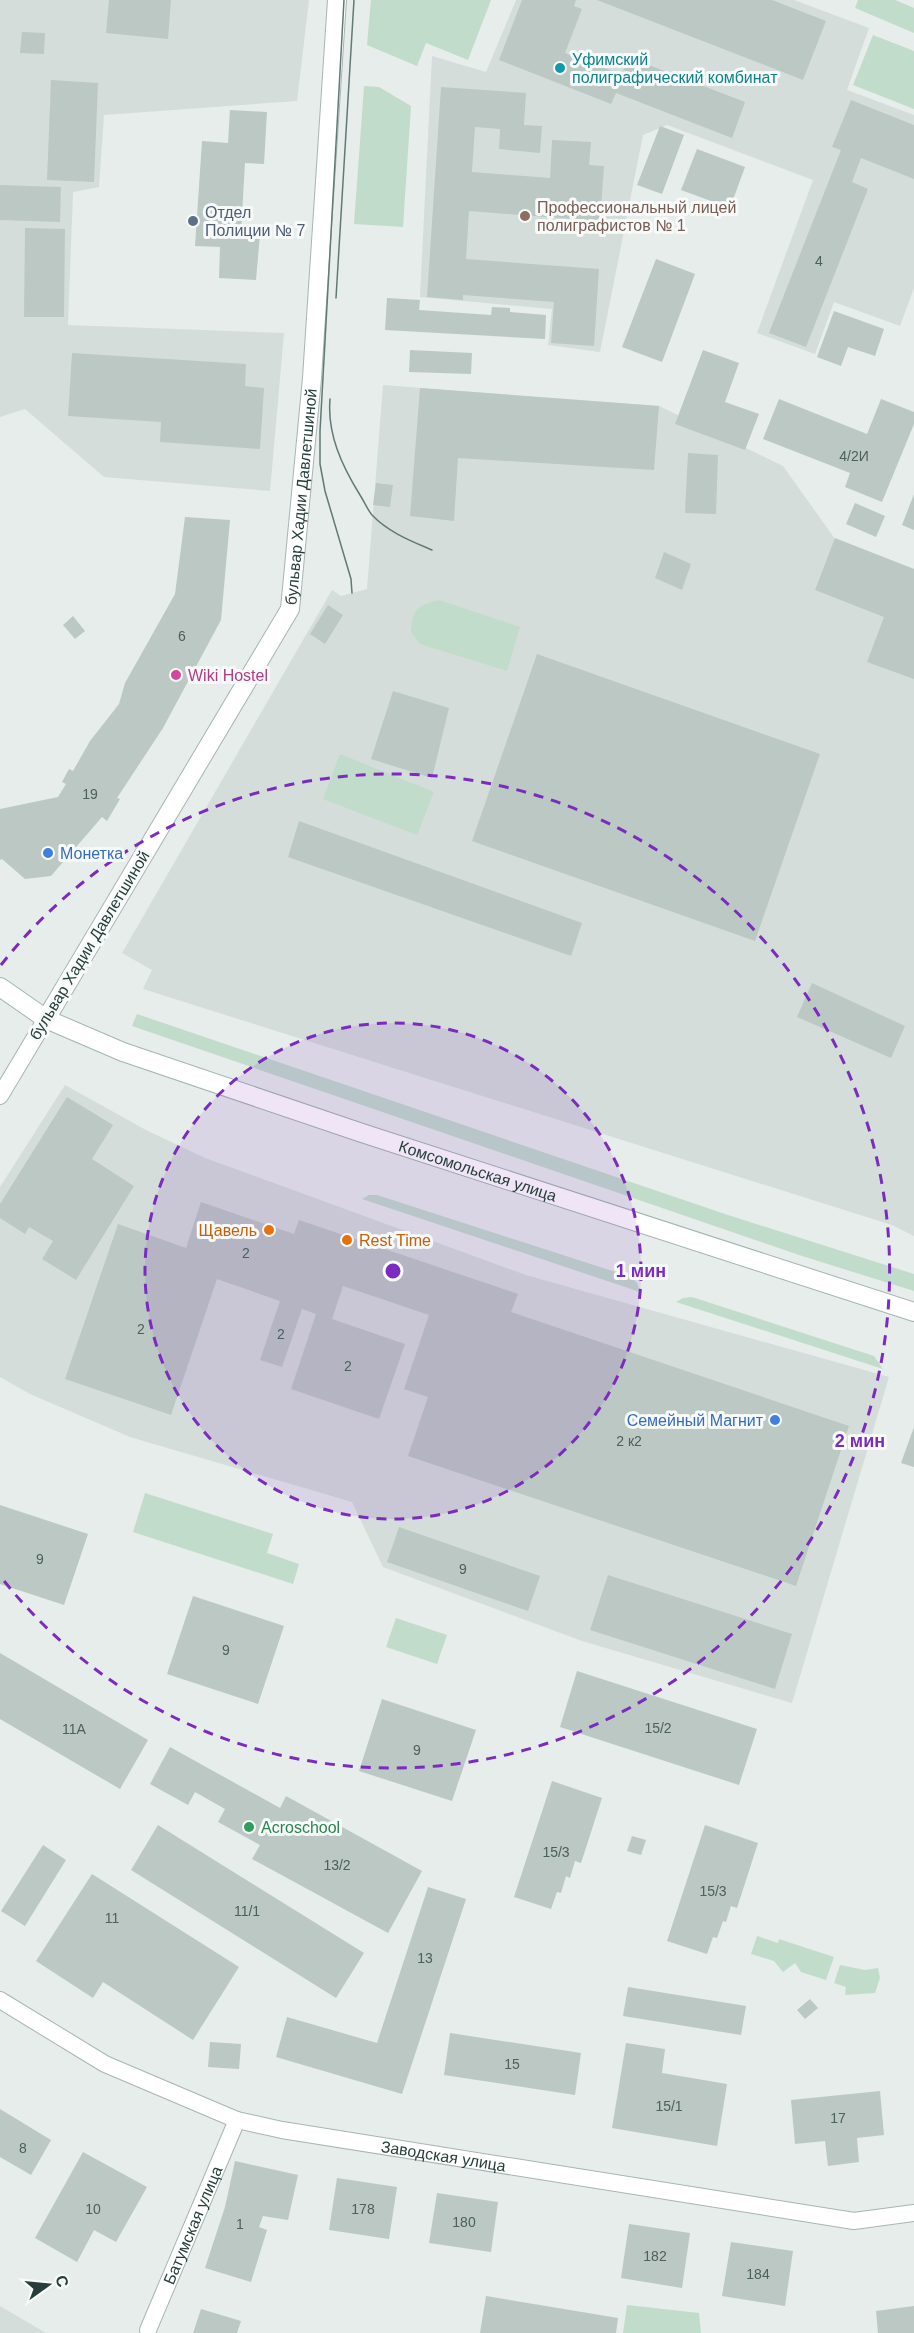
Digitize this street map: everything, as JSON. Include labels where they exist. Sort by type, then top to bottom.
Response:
[{"type":"street","name":"бульвар Хадии Давлетшиной","points":[[0,1096],[290,609],[312,378],[337,0]]},
{"type":"street","name":"Комсомольская улица","points":[[0,987],[46,1019],[123,1052],[362,1133],[914,1312]]},
{"type":"street","name":"Заводская улица","points":[[0,2000],[105,2064],[237,2120],[293,2132],[854,2222],[914,2213]]},
{"type":"street","name":"Батумская улица","points":[[148,2330],[237,2120]]},
{"type":"shaded area","points":[[0,0],[309,0],[297,101],[104,115],[99,187],[73,192],[68,325],[284,333],[270,491],[104,477],[25,409],[0,417]]},
{"type":"shaded area","points":[[516,0],[794,0],[869,28],[847,90],[914,115],[914,288],[900,326],[834,302],[815,354],[757,333],[813,180],[667,125],[643,135],[600,352],[548,345],[552,309],[420,297],[432,56],[486,72]]},
{"type":"shaded area","points":[[383,385],[659,406],[783,466],[835,539],[914,569],[914,1236],[892,1225],[143,989],[152,970],[122,953],[332,590],[341,596],[367,589]]},
{"type":"shaded area","points":[[65,1085],[146,1130],[205,1158],[526,1275],[889,1377],[792,1703],[582,1641],[383,1567],[352,1502],[130,1437],[30,1394],[0,1377],[0,1187]]},
{"type":"shaded area","points":[[0,2306],[46,2333],[0,2333]]},
{"type":"green space","points":[[371,0],[491,0],[468,60],[426,43],[417,66],[367,45]]},
{"type":"green space","points":[[858,0],[895,0],[914,8],[914,33],[855,8]]},
{"type":"green space","points":[[873,35],[914,51],[914,109],[853,85]]},
{"type":"green space","points":[[364,86],[379,87],[411,106],[403,227],[354,224]]},
{"type":"green space","points":[[439,600],[520,627],[507,671],[420,644],[411,632],[415,613],[425,604]]},
{"type":"green space","points":[[340,754],[434,792],[417,835],[323,799]]},
{"type":"green space","points":[[137,1014],[725,1214],[914,1274],[914,1291],[802,1256],[132,1026]]},
{"type":"green space","points":[[369,1195],[377,1195],[631,1277],[637,1283],[640,1292],[362,1199]]},
{"type":"green space","points":[[692,1297],[874,1356],[883,1369],[676,1302]]},
{"type":"green space","points":[[145,1493],[273,1534],[267,1553],[299,1564],[293,1584],[133,1532]]},
{"type":"green space","points":[[396,1618],[447,1635],[437,1664],[386,1647]]},
{"type":"green space","points":[[757,1936],[778,1943],[779,1939],[834,1957],[826,1980],[801,1972],[795,1963],[783,1972],[774,1961],[751,1954]]},
{"type":"green space","points":[[840,1965],[865,1970],[878,1968],[880,1978],[875,1993],[845,1995],[846,1987],[834,1983]]},
{"type":"green space","points":[[627,2305],[699,2313],[701,2333],[623,2333]]},
{"type":"building","points":[[109,0],[171,0],[168,39],[106,33]]},
{"type":"building","name":"Уфимский полиграфический комбинат","points":[[522,0],[576,0],[574,6],[582,9],[565,53],[622,75],[628,57],[745,102],[732,138],[616,93],[611,104],[499,60]]},
{"type":"building","name":"Уфимский полиграфический комбинат","points":[[597,0],[772,0],[826,21],[803,80]]},
{"type":"building","points":[[22,32],[45,33],[44,54],[20,53]]},
{"type":"building","points":[[51,80],[98,83],[94,182],[47,180]]},
{"type":"building","points":[[441,87],[526,93],[524,125],[542,126],[540,153],[499,149],[500,129],[475,127],[472,172],[550,178],[552,140],[591,142],[589,165],[604,166],[600,221],[469,211],[466,259],[599,269],[594,346],[551,343],[554,302],[463,295],[463,300],[427,297]]},
{"type":"building","points":[[851,100],[914,125],[914,179],[861,158],[852,182],[868,189],[806,347],[769,333],[841,150],[832,147]]},
{"type":"building","points":[[230,110],[267,112],[264,164],[245,163],[241,233],[260,234],[256,280],[219,278],[220,247],[195,246],[202,141],[228,143]]},
{"type":"building","points":[[660,126],[684,135],[662,194],[637,185]]},
{"type":"building","points":[[697,149],[745,167],[730,208],[681,190]]},
{"type":"building","points":[[0,185],[61,187],[60,222],[0,220]]},
{"type":"building","points":[[25,228],[65,229],[64,317],[24,317]]},
{"type":"building","points":[[656,259],[695,274],[662,362],[622,347]]},
{"type":"building","points":[[387,298],[420,300],[419,310],[491,315],[492,307],[510,308],[510,312],[546,315],[545,339],[385,330]]},
{"type":"building","points":[[834,311],[884,329],[875,356],[848,347],[841,366],[817,357]]},
{"type":"building","points":[[410,350],[472,353],[471,374],[409,372]]},
{"type":"building","points":[[703,350],[739,363],[725,402],[759,414],[745,450],[675,424]]},
{"type":"building","points":[[72,353],[246,364],[245,386],[264,388],[260,449],[160,442],[161,422],[68,416]]},
{"type":"building","points":[[420,388],[659,406],[654,470],[458,458],[454,521],[410,516]]},
{"type":"building","points":[[779,399],[867,434],[881,399],[914,412],[914,424],[882,502],[845,487],[850,473],[763,439]]},
{"type":"building","points":[[688,453],[718,455],[716,514],[685,513]]},
{"type":"building","points":[[376,483],[393,485],[390,507],[373,505]]},
{"type":"building","points":[[914,494],[914,530],[902,525]]},
{"type":"building","points":[[855,503],[885,516],[876,537],[846,524]]},
{"type":"building","points":[[185,517],[230,520],[221,620],[163,728],[117,798],[120,799],[107,821],[102,817],[51,876],[25,879],[2,859],[0,860],[0,809],[58,797],[66,784],[62,782],[69,769],[73,771],[90,741],[119,704],[125,683],[175,594]]},
{"type":"building","points":[[835,538],[914,569],[914,679],[867,662],[884,617],[815,590]]},
{"type":"building","points":[[664,552],[691,564],[682,590],[655,578]]},
{"type":"building","points":[[328,605],[343,615],[325,644],[310,634]]},
{"type":"building","points":[[73,616],[85,631],[75,639],[63,625]]},
{"type":"building","points":[[537,654],[820,754],[755,941],[472,841]]},
{"type":"building","points":[[393,691],[449,708],[432,778],[371,759]]},
{"type":"building","points":[[299,821],[582,923],[571,956],[288,857]]},
{"type":"building","points":[[812,983],[905,1026],[891,1058],[797,1017]]},
{"type":"building","points":[[67,1097],[113,1125],[92,1159],[134,1186],[76,1280],[42,1259],[53,1241],[29,1227],[25,1234],[0,1218],[0,1204]]},
{"type":"building","points":[[201,1202],[294,1234],[299,1220],[518,1294],[511,1312],[849,1426],[796,1586],[408,1456],[428,1397],[404,1389],[429,1315],[343,1286],[332,1319],[405,1344],[379,1419],[291,1389],[316,1314],[302,1309],[282,1367],[260,1360],[280,1301],[217,1279],[171,1415],[65,1379],[118,1224],[186,1248]]},
{"type":"building","points":[[914,1427],[914,1467],[901,1463]]},
{"type":"building","points":[[0,1505],[88,1534],[64,1605],[0,1584]]},
{"type":"building","points":[[399,1527],[540,1576],[528,1611],[387,1562]]},
{"type":"building","points":[[608,1575],[792,1634],[775,1689],[590,1630]]},
{"type":"building","points":[[193,1596],[284,1626],[258,1704],[167,1674]]},
{"type":"building","points":[[0,1653],[148,1740],[120,1789],[0,1719]]},
{"type":"building","points":[[577,1671],[757,1729],[739,1785],[560,1727]]},
{"type":"building","points":[[382,1699],[476,1730],[452,1801],[359,1771]]},
{"type":"building","points":[[170,1747],[280,1808],[286,1796],[422,1871],[388,1933],[252,1859],[260,1845],[218,1822],[225,1809],[195,1792],[188,1805],[150,1784]]},
{"type":"building","points":[[552,1781],[602,1798],[581,1863],[575,1861],[570,1878],[566,1876],[561,1893],[557,1892],[551,1909],[514,1897]]},
{"type":"building","points":[[158,1825],[364,1953],[336,1998],[131,1870]]},
{"type":"building","points":[[705,1825],[758,1843],[737,1908],[731,1906],[726,1922],[723,1921],[717,1938],[713,1937],[707,1954],[667,1941]]},
{"type":"building","points":[[632,1836],[646,1840],[641,1855],[627,1851]]},
{"type":"building","points":[[43,1845],[66,1860],[25,1926],[1,1911]]},
{"type":"building","points":[[92,1874],[239,1967],[193,2040],[103,1982],[93,1998],[36,1961]]},
{"type":"building","points":[[428,1887],[466,1899],[402,2094],[276,2057],[287,2017],[377,2043]]},
{"type":"building","points":[[628,1987],[746,2006],[741,2035],[623,2016]]},
{"type":"building","points":[[810,1999],[818,2008],[805,2019],[797,2010]]},
{"type":"building","points":[[450,2033],[581,2053],[575,2095],[444,2075]]},
{"type":"building","points":[[210,2042],[241,2044],[239,2069],[208,2067]]},
{"type":"building","points":[[626,2043],[665,2049],[662,2073],[727,2084],[717,2146],[612,2128]]},
{"type":"building","points":[[880,2091],[884,2135],[857,2138],[859,2162],[828,2166],[825,2141],[795,2144],[791,2100]]},
{"type":"building","points":[[0,2109],[51,2140],[31,2175],[0,2157]]},
{"type":"building","points":[[83,2152],[147,2187],[116,2242],[94,2230],[77,2262],[35,2238]]},
{"type":"building","points":[[235,2161],[298,2175],[288,2220],[263,2216],[259,2227],[267,2230],[251,2282],[205,2268],[225,2207]]},
{"type":"building","points":[[337,2178],[397,2187],[389,2239],[329,2230]]},
{"type":"building","points":[[437,2193],[498,2202],[491,2252],[429,2243]]},
{"type":"building","points":[[629,2224],[690,2233],[682,2288],[621,2278]]},
{"type":"building","points":[[731,2242],[793,2251],[785,2306],[722,2296]]},
{"type":"building","points":[[486,2296],[618,2318],[616,2333],[480,2333]]},
{"type":"building","points":[[914,2306],[914,2333],[878,2333],[876,2311]]},
{"type":"building","points":[[201,2309],[241,2321],[237,2333],[193,2333]]},
{"type":"tram line","points":[[344,0],[320,464],[325,491],[351,579],[352,593]]},
{"type":"tram line","points":[[336,298],[354,0]]},
{"type":"tram line","points":[[330,399],[331,425],[337,449],[347,473],[370,513],[392,531],[432,550]]},
{"type":"place","name":"Уфимский полиграфический комбинат","points":[[560,68]]},
{"type":"place","name":"Профессиональный лицей полиграфистов № 1","points":[[525,216]]},
{"type":"place","name":"Отдел Полиции № 7","points":[[193,221]]},
{"type":"place","name":"Wiki Hostel","points":[[176,675]]},
{"type":"place","name":"Монетка","points":[[48,853]]},
{"type":"place","name":"Щавель","points":[[269,1230]]},
{"type":"place","name":"Rest Time","points":[[347,1240]]},
{"type":"place","name":"Семейный Магнит","points":[[775,1420]]},
{"type":"place","name":"Acroschool","points":[[249,1827]]}]
